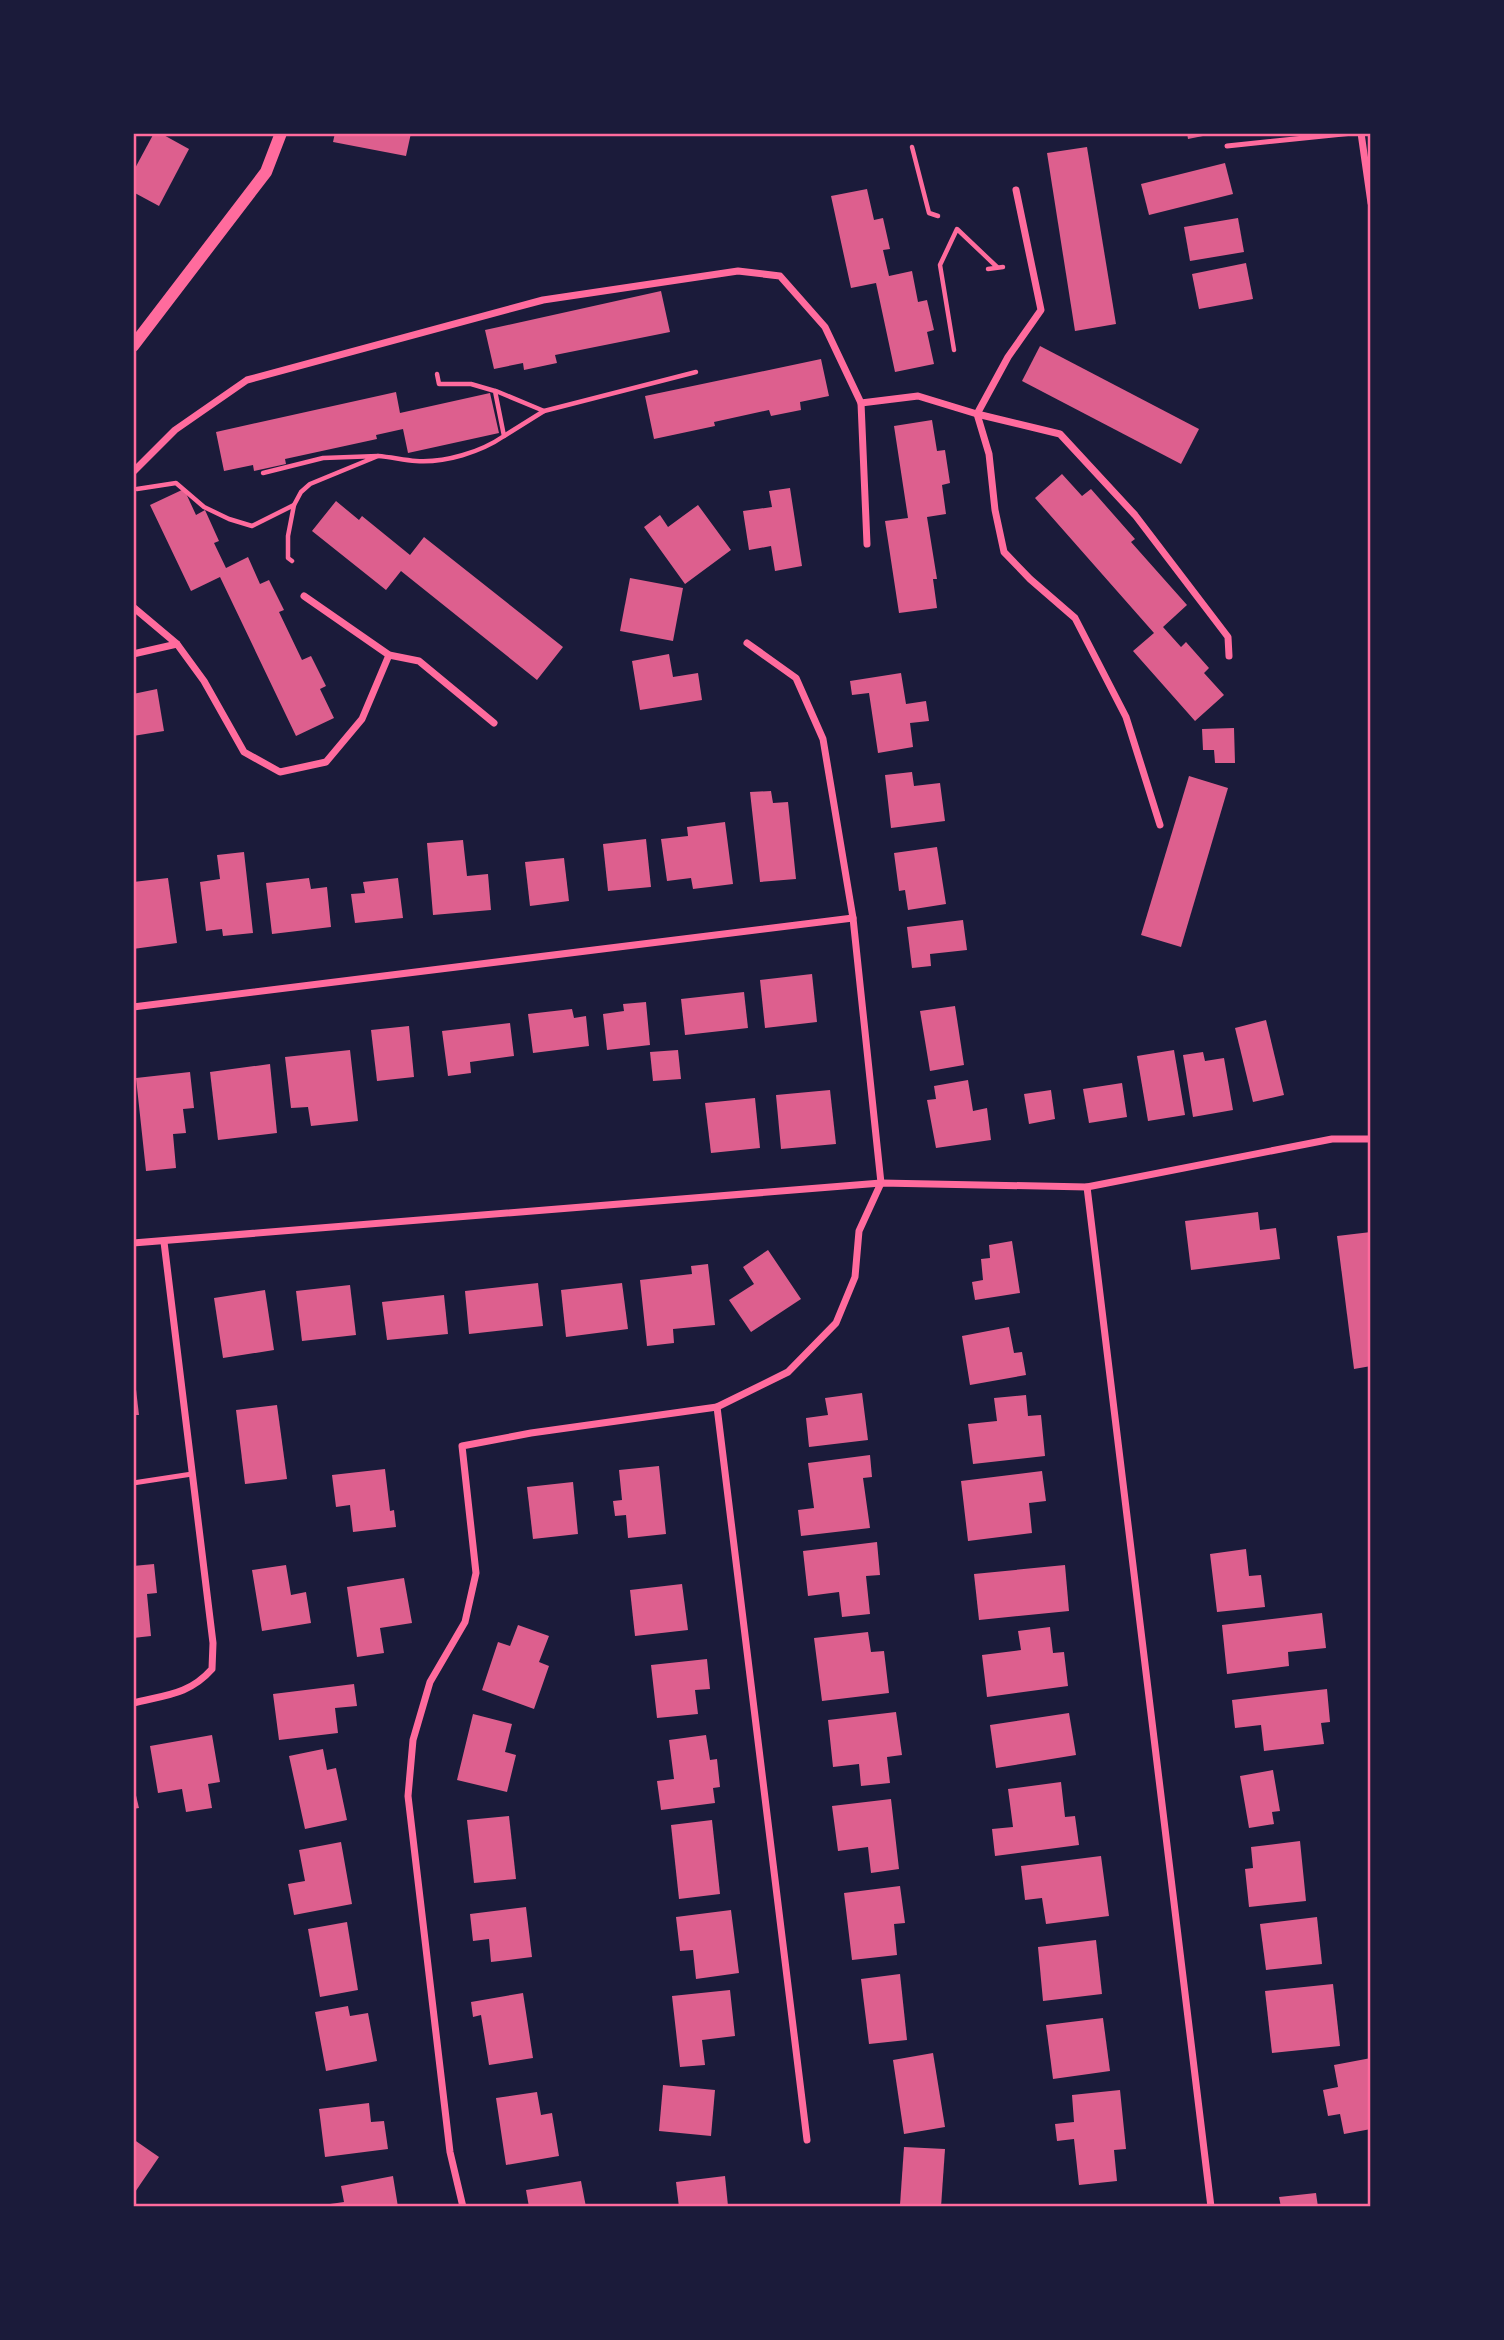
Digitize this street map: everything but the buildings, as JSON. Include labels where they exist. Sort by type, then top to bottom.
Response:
[{"type":"street","points":[[133,346],[266,172],[281,133]]},
{"type":"street","points":[[1361,133],[1371,202]]},
{"type":"street","points":[[1016,190],[1041,310],[1008,357],[977,414],[989,454],[995,510],[1004,552],[1030,579],[1076,618],[1126,717],[1160,825]]},
{"type":"street","points":[[133,472],[175,430],[247,380],[544,300],[738,271],[780,276],[825,327],[860,403],[867,544]]},
{"type":"street","points":[[860,403],[918,396],[977,414],[1060,434],[1135,515],[1194,592],[1228,637],[1229,656]]},
{"type":"street","points":[[304,596],[389,655],[419,661],[494,723]]},
{"type":"street","points":[[133,607],[177,644],[204,681],[244,752],[280,772],[326,762],[362,719],[389,655]]},
{"type":"street","points":[[463,2207],[450,2152],[408,1796],[413,1740],[430,1682],[465,1622],[476,1573],[462,1446],[531,1433],[717,1407],[788,1372],[836,1323],[855,1278],[859,1231],[881,1182],[853,918],[823,739],[796,678],[747,643]]},
{"type":"street","points":[[133,654],[177,644]]},
{"type":"street","points":[[133,1007],[853,918]]},
{"type":"street","points":[[133,1243],[881,1182],[1087,1187],[1332,1139],[1371,1139]]},
{"type":"street","points":[[1087,1187],[1211,2207]]},
{"type":"street","points":[[133,1703],[200,1683],[212,1669],[213,1643],[164,1242]]},
{"type":"street","points":[[717,1407],[807,2140]]},
{"type":"lane","points":[[1227,146],[1353,133]]},
{"type":"lane","points":[[133,1483],[192,1474]]},
{"type":"path","points":[[912,147],[929,213],[938,216]]},
{"type":"path","points":[[954,350],[940,265],[957,229],[1000,267],[988,269]]},
{"type":"path","points":[[263,473],[323,458],[378,456],[417,461],[464,454],[496,442],[544,411],[696,372]]},
{"type":"path","points":[[437,374],[439,384],[471,384],[544,411]]},
{"type":"path","points":[[495,391],[505,436]]},
{"type":"path","points":[[292,561],[288,558],[288,536],[294,506],[301,492],[310,484],[378,456]]},
{"type":"path","points":[[133,490],[176,483],[204,507],[252,526],[294,506]]}]
